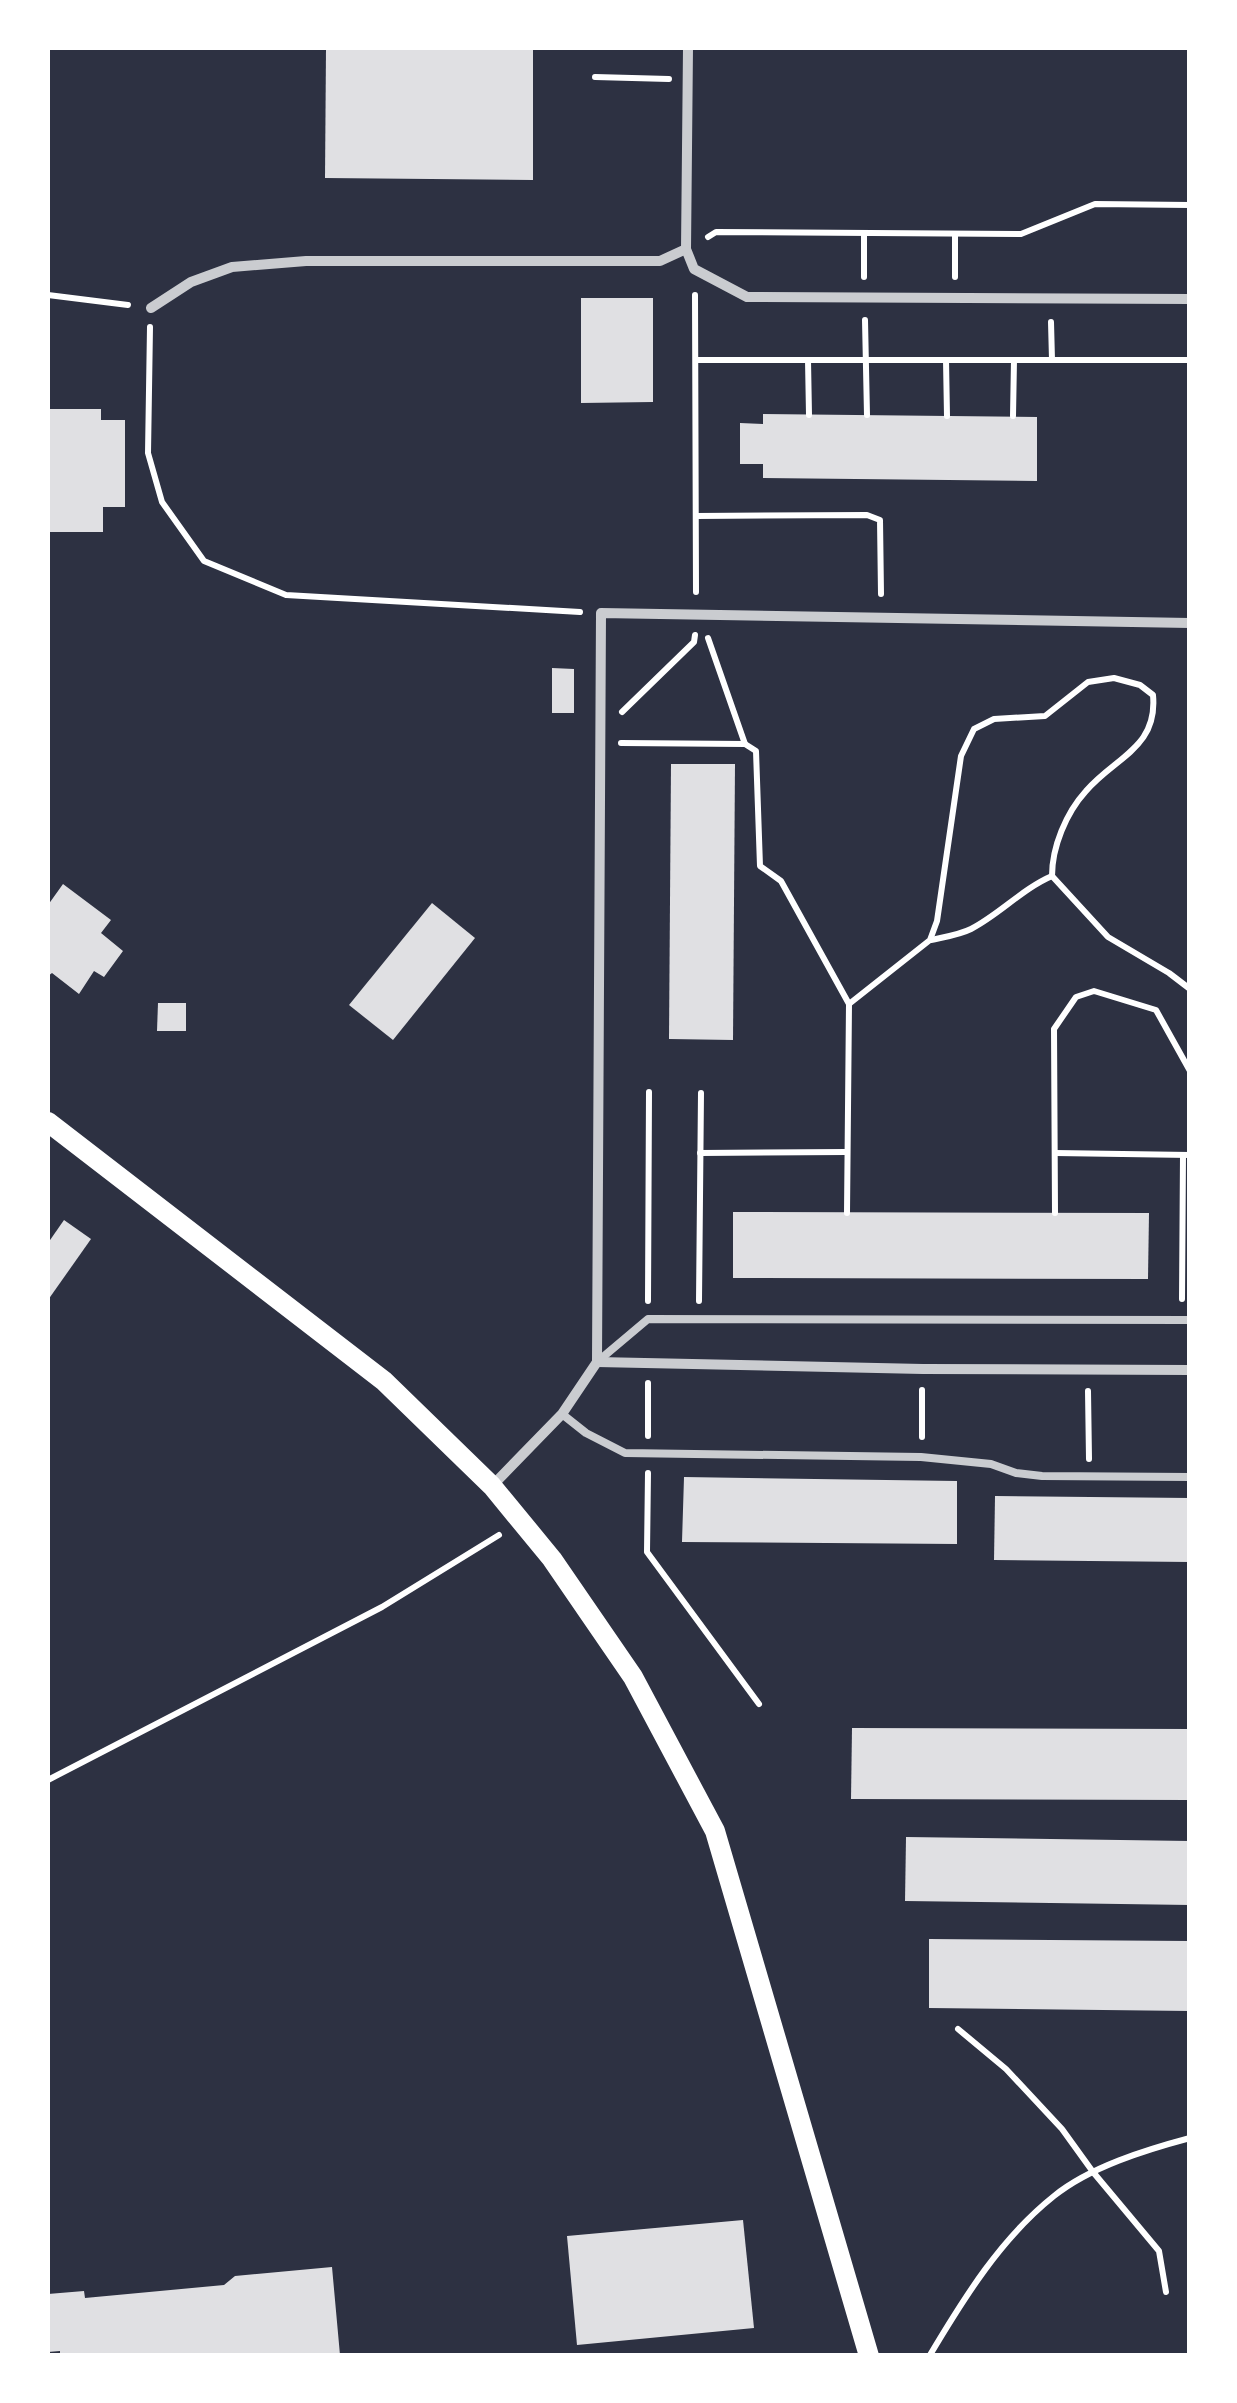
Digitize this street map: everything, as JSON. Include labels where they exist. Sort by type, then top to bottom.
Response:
[{"type":"main road","points":[[48,1122],[384,1381],[492,1486],[552,1558],[634,1678],[714,1831],[869,2356]]},
{"type":"street","points":[[688,48],[686,249],[694,268],[747,297],[1190,299]]},
{"type":"street","points":[[151,308],[191,282],[232,267],[306,261],[660,261],[686,249]]},
{"type":"street","points":[[492,1486],[562,1414],[597,1362],[601,613],[1190,623]]},
{"type":"street","points":[[597,1362],[1190,1370]]},
{"type":"lane","points":[[597,1362],[648,1318],[1186,1320]]},
{"type":"lane","points":[[562,1414],[625,1453],[922,1457],[968,1460],[1042,1476],[1190,1477]]},
{"type":"path","points":[[595,77],[688,80]]},
{"type":"path","points":[[686,249],[716,232],[1022,234],[1095,204],[1190,205]]},
{"type":"path","points":[[956,234],[956,298]]},
{"type":"path","points":[[601,728],[626,710],[694,642],[694,268]]},
{"type":"path","points":[[48,295],[151,308],[146,399],[148,453],[162,502],[204,561],[286,595],[601,613]]},
{"type":"path","points":[[1051,298],[1052,360]]},
{"type":"path","points":[[696,360],[1190,360]]},
{"type":"path","points":[[808,360],[809,415]]},
{"type":"path","points":[[946,360],[947,416]]},
{"type":"path","points":[[1013,416],[1014,360]]},
{"type":"path","points":[[696,516],[867,515],[880,520],[880,618]]},
{"type":"path","points":[[696,615],[711,644],[745,744]]},
{"type":"path","points":[[930,940],[961,756],[974,729],[994,719],[1045,716],[1088,682],[1114,678],[1140,686],[1153,695],[1155,715],[1150,729],[1134,750],[1086,791],[1073,809],[1058,839],[1052,876]]},
{"type":"path","points":[[601,742],[745,744],[756,751],[760,866],[780,881],[849,1004],[847,1213]]},
{"type":"path","points":[[849,1004],[930,940],[968,931],[1034,884],[1052,876]]},
{"type":"path","points":[[1052,876],[1108,937],[1190,989]]},
{"type":"path","points":[[1056,1213],[1054,1029],[1076,997],[1094,991],[1156,1010],[1190,1070]]},
{"type":"path","points":[[648,1092],[648,1318]]},
{"type":"path","points":[[699,1318],[701,1092]]},
{"type":"path","points":[[700,1154],[847,1152]]},
{"type":"path","points":[[1055,1154],[1186,1155],[1186,1320]]},
{"type":"path","points":[[647,1362],[647,1552],[758,1704]]},
{"type":"path","points":[[922,1457],[923,1369]]},
{"type":"path","points":[[1088,1370],[1089,1476]]},
{"type":"path","points":[[48,1780],[382,1607],[522,1522]]},
{"type":"path","points":[[958,2029],[1006,2069],[1062,2129],[1092,2172],[1159,2251],[1166,2292]]},
{"type":"path","points":[[930,2355],[971,2286],[1054,2196],[1092,2172],[1190,2138]]},
{"type":"building","points":[[326,48],[533,48],[533,180],[325,178]]},
{"type":"building","points":[[581,298],[653,298],[653,402],[581,403]]},
{"type":"building","points":[[48,409],[101,409],[101,420],[125,420],[125,507],[103,507],[103,532],[48,532]]},
{"type":"building","points":[[763,414],[1037,417],[1037,481],[763,478],[763,464],[740,464],[740,423],[763,424]]},
{"type":"building","points":[[552,668],[574,669],[574,713],[552,713]]},
{"type":"building","points":[[671,764],[735,764],[733,1040],[669,1039]]},
{"type":"building","points":[[63,884],[111,920],[101,933],[123,951],[104,977],[94,971],[79,994],[52,973],[48,976],[48,905]]},
{"type":"building","points":[[432,903],[475,938],[393,1040],[349,1005]]},
{"type":"building","points":[[158,1003],[186,1003],[186,1031],[157,1031]]},
{"type":"building","points":[[733,1212],[1149,1213],[1148,1279],[733,1278]]},
{"type":"building","points":[[64,1220],[91,1239],[48,1300],[48,1243]]},
{"type":"building","points":[[684,1477],[957,1481],[957,1544],[682,1542]]},
{"type":"building","points":[[995,1496],[1190,1498],[1190,1562],[994,1560]]},
{"type":"building","points":[[852,1728],[1190,1729],[1190,1800],[851,1799]]},
{"type":"building","points":[[906,1837],[1190,1841],[1190,1905],[905,1901]]},
{"type":"building","points":[[929,1939],[1190,1941],[1190,2011],[929,2008]]},
{"type":"building","points":[[743,2220],[754,2328],[577,2345],[567,2236]]},
{"type":"building","points":[[332,2267],[340,2355],[60,2356],[60,2351],[48,2352],[48,2294],[84,2291],[85,2298],[224,2285],[235,2276]]}]
